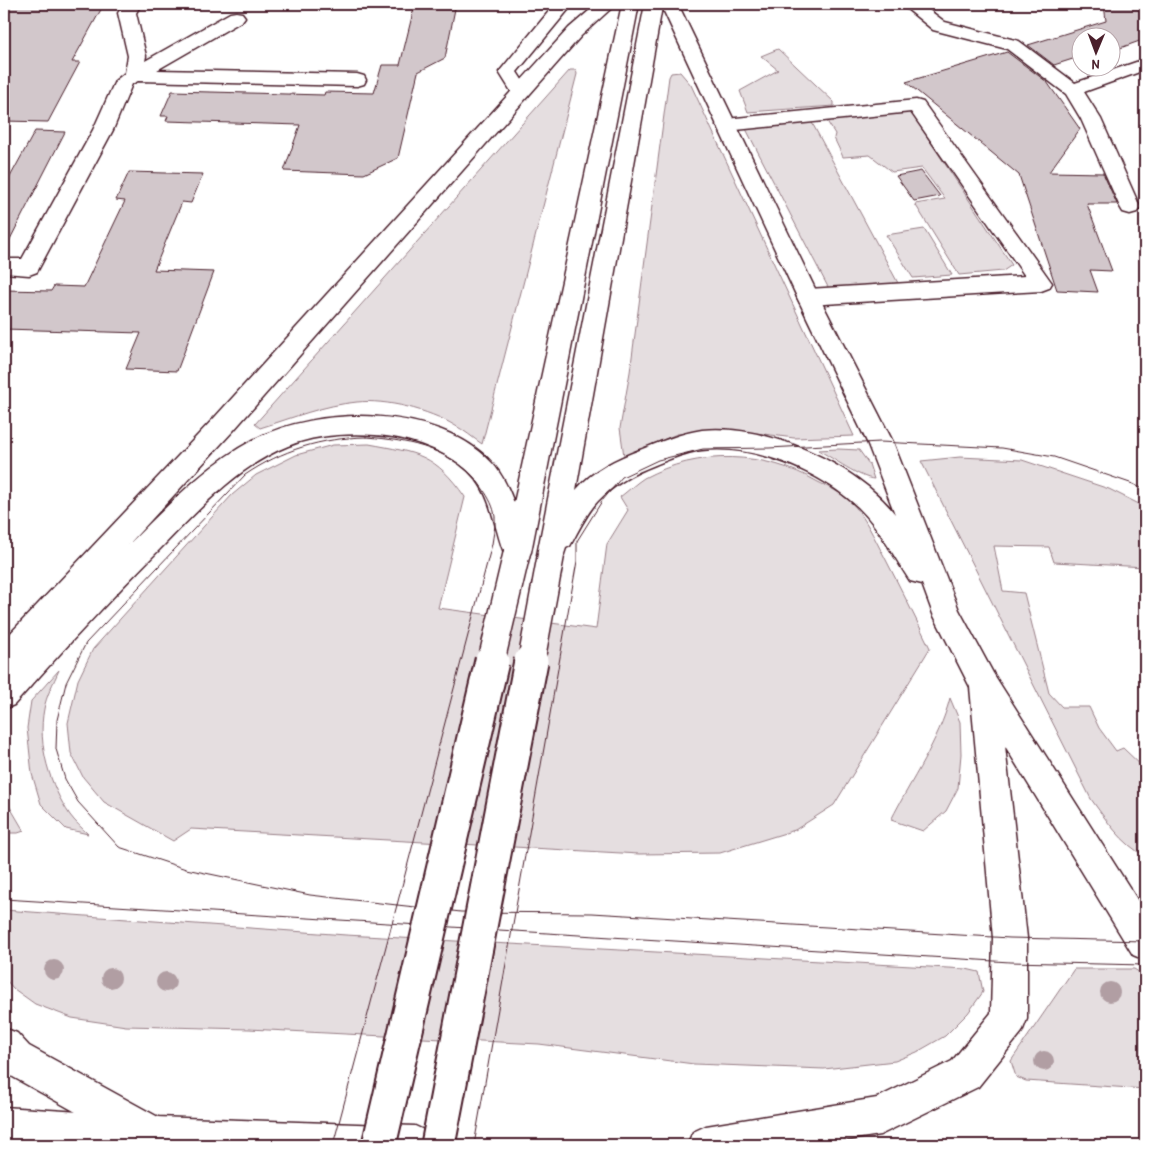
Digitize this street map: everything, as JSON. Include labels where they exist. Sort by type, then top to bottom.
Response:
[{"type":"main road","points":[[132,4],[127,13],[137,56],[134,75]]},
{"type":"main road","points":[[521,92],[508,72],[564,4]]},
{"type":"main road","points":[[4,660],[224,424],[575,32],[607,4]]},
{"type":"main road","points":[[380,1145],[517,552],[631,4]]},
{"type":"main road","points":[[438,1145],[654,4]]},
{"type":"main road","points":[[669,4],[808,297],[880,442],[947,614],[983,683],[1145,943]]},
{"type":"main road","points":[[910,4],[939,26],[964,34],[1013,45],[1073,90],[1091,118],[1130,207]]},
{"type":"main road","points":[[4,266],[29,267],[103,130],[124,81],[236,17]]},
{"type":"main road","points":[[1073,90],[1145,64]]},
{"type":"main road","points":[[134,75],[357,80]]},
{"type":"main road","points":[[726,125],[916,106],[1041,283],[808,297]]},
{"type":"main road","points":[[4,695],[102,588],[200,492],[244,458],[279,439],[303,432],[337,427],[386,425],[412,431],[441,442],[469,458],[490,480],[502,507],[517,552]]},
{"type":"main road","points":[[551,555],[576,511],[592,490],[615,473],[636,462],[676,446],[701,440],[722,440],[769,448],[810,463],[837,476],[868,500],[947,614]]},
{"type":"main road","points":[[706,1145],[880,1116],[965,1074],[1009,1019],[1010,938],[983,683]]},
{"type":"main road","points":[[4,1046],[16,1059],[156,1136]]},
{"type":"main road","points":[[4,1126],[156,1136],[415,1145]]},
{"type":"shaded area","points":[[778,49],[834,102],[834,106],[748,112],[740,91],[778,70],[761,56]]},
{"type":"shaded area","points":[[570,70],[576,70],[577,74],[482,444],[458,427],[420,410],[381,402],[357,402],[332,406],[260,428],[255,424]]},
{"type":"shaded area","points":[[680,72],[691,85],[854,436],[794,438],[756,433],[703,431],[677,434],[624,456],[620,428],[630,372],[669,77],[671,73]]},
{"type":"shaded area","points":[[900,109],[912,114],[1012,265],[1003,271],[959,275],[915,204],[945,199],[922,168],[892,172],[870,155],[843,157],[834,138],[835,134],[825,118]]},
{"type":"shaded area","points":[[810,119],[898,283],[829,289],[745,127]]},
{"type":"shaded area","points":[[924,229],[952,275],[913,278],[886,235]]},
{"type":"shaded area","points":[[369,444],[413,453],[424,458],[444,472],[465,497],[438,608],[596,629],[607,544],[628,510],[620,497],[644,478],[687,462],[709,458],[754,459],[798,472],[835,490],[850,501],[869,527],[930,648],[834,805],[795,830],[720,853],[639,854],[191,829],[173,841],[104,802],[83,777],[71,753],[68,723],[78,680],[93,649],[232,495],[256,475],[296,455],[333,445]]},
{"type":"shaded area","points":[[818,450],[859,450],[869,464],[874,479],[854,471]]},
{"type":"shaded area","points":[[960,457],[1022,460],[1109,489],[1145,507],[1145,567],[1054,562],[1049,547],[994,546],[1003,591],[1024,593],[1049,693],[1062,707],[1089,707],[1099,728],[1116,751],[1123,748],[1145,769],[1145,856],[1122,838],[1091,799],[921,461]]},
{"type":"shaded area","points":[[59,670],[48,694],[44,709],[42,736],[44,750],[51,778],[63,804],[72,818],[88,834],[66,829],[41,804],[32,774],[27,728],[31,701]]},
{"type":"shaded area","points":[[950,698],[960,722],[961,754],[958,788],[946,811],[923,831],[891,820],[932,745]]},
{"type":"shaded area","points":[[4,790],[7,802],[24,831],[4,833]]},
{"type":"shaded area","points":[[4,910],[346,935],[966,969],[979,972],[983,992],[968,1013],[945,1036],[917,1052],[895,1061],[824,1069],[694,1064],[539,1044],[249,1029],[126,1026],[72,1018],[35,1004],[14,989],[4,978]]},
{"type":"shaded area","points":[[1074,969],[1134,969],[1145,976],[1145,1089],[1026,1081],[1016,1077],[1011,1061]]},
{"type":"building","points":[[4,4],[104,4],[72,62],[80,62],[48,122],[4,121]]},
{"type":"building","points":[[415,4],[456,4],[445,58],[418,72],[398,158],[364,174],[284,171],[300,125],[166,121],[168,116],[161,116],[172,91],[324,95],[325,92],[374,93],[382,65],[400,65]]},
{"type":"building","points":[[1104,4],[1145,4],[1145,39],[1122,47],[1122,28],[1083,28],[1106,21]]},
{"type":"building","points":[[1072,31],[1072,59],[1054,65],[1028,45]]},
{"type":"building","points":[[1007,52],[1047,82],[1080,129],[1049,172],[1103,173],[1117,204],[1087,204],[1112,271],[1090,270],[1098,292],[1057,290],[1019,175],[906,82]]},
{"type":"building","points":[[35,131],[65,132],[4,251],[4,188]]},
{"type":"building","points":[[921,171],[940,196],[914,201],[896,176]]},
{"type":"building","points":[[129,172],[203,174],[191,203],[182,202],[154,270],[214,272],[177,371],[126,369],[141,333],[4,329],[4,290],[51,291],[54,286],[84,287],[125,201],[116,200]]},
{"type":"tram line","points":[[366,437],[399,441],[431,449],[446,456],[473,476],[489,499],[495,517],[492,544],[397,905],[310,895],[186,869],[119,847],[78,802],[65,779],[56,749],[57,720],[66,683],[86,643],[245,475],[273,459],[302,447],[349,438],[366,437]]},
{"type":"tram line","points":[[515,912],[577,561],[577,541],[602,501],[622,477],[658,460],[703,449],[769,448],[880,442],[1002,448],[1054,457],[1133,484],[1145,490]]},
{"type":"tram line","points":[[4,899],[392,923]]},
{"type":"tram line","points":[[392,923],[397,905]]},
{"type":"tram line","points":[[397,905],[461,912],[515,912]]},
{"type":"tram line","points":[[512,931],[515,912]]},
{"type":"tram line","points":[[515,912],[592,913],[1010,938],[1145,941]]},
{"type":"tram line","points":[[333,1145],[392,923]]},
{"type":"tram line","points":[[392,923],[512,931]]},
{"type":"tram line","points":[[474,1145],[512,931]]},
{"type":"tram line","points":[[512,931],[1010,962],[1145,965]]}]
